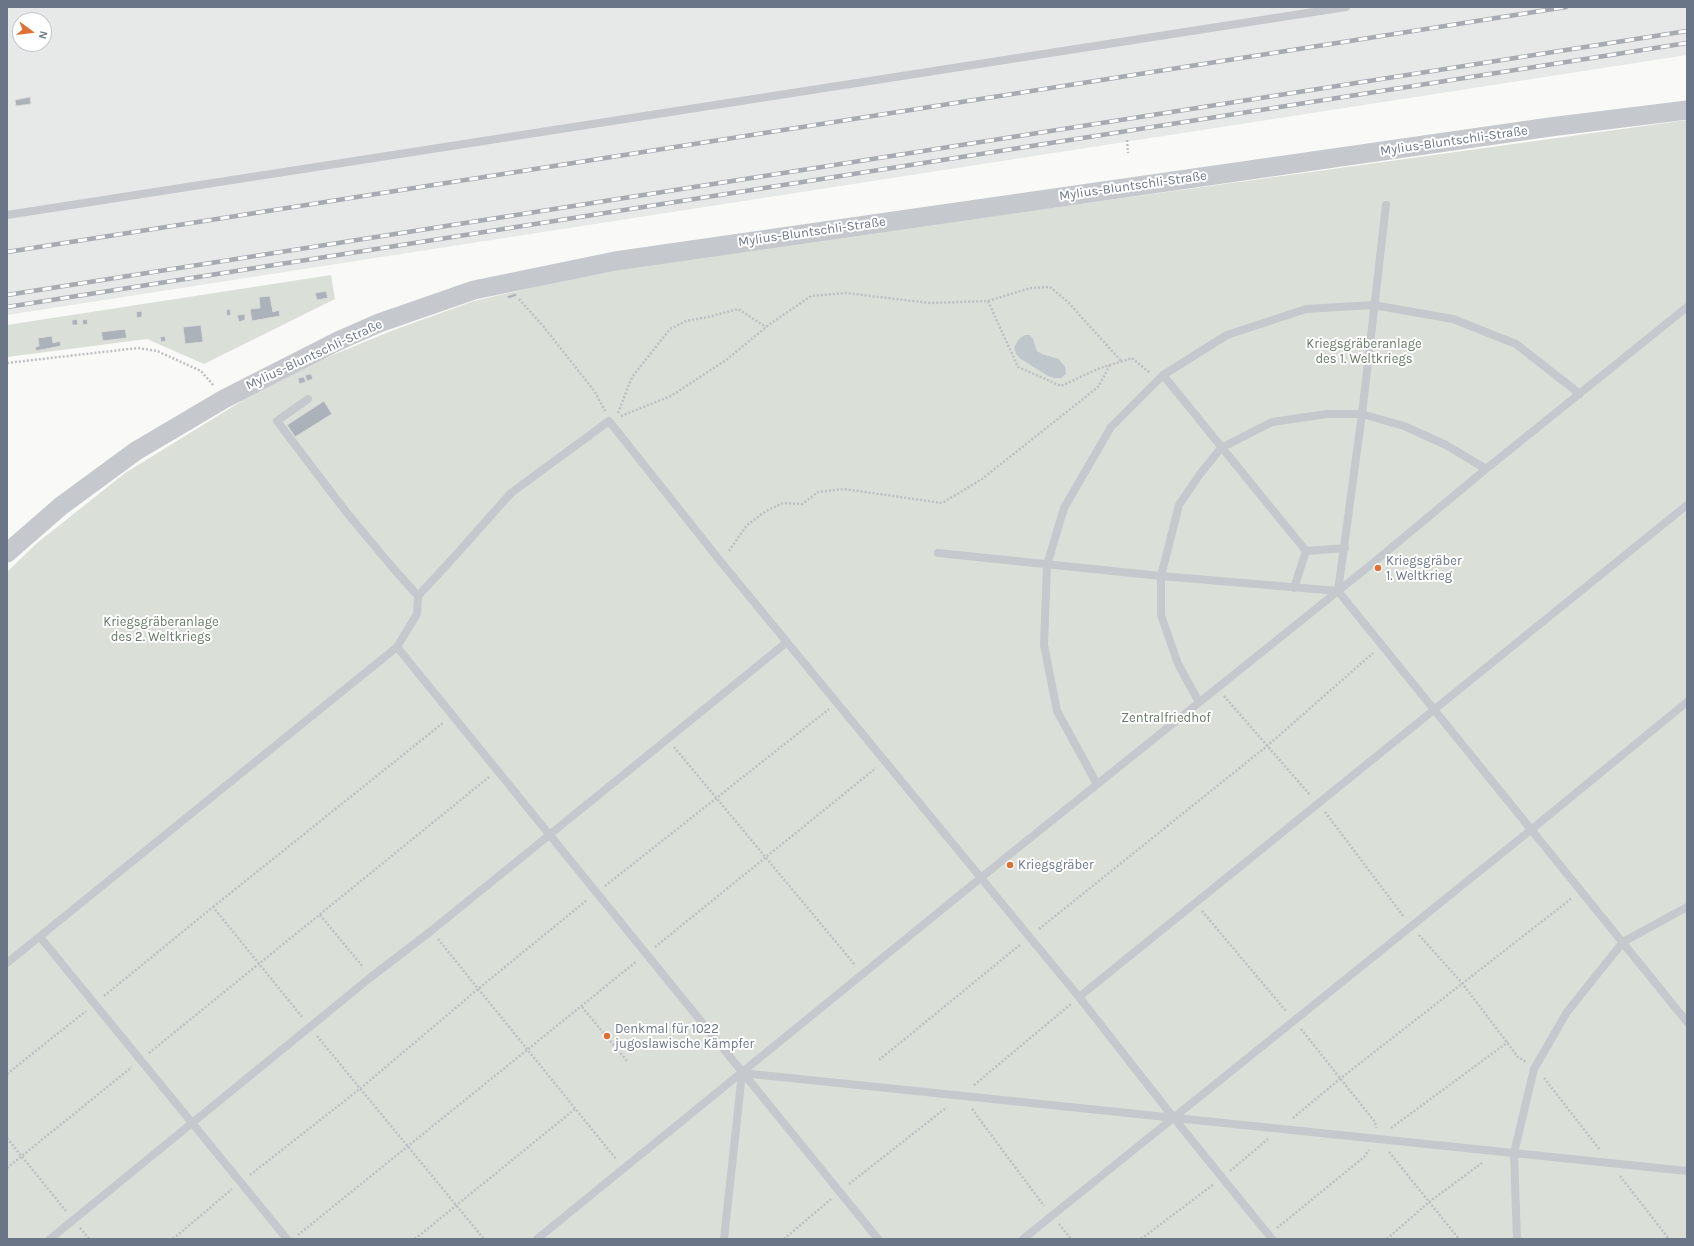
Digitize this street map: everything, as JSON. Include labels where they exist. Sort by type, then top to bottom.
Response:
[{"type":"street","name":"Mylius-Bluntschli-Straße","points":[[7,554],[61,506],[136,451],[224,399],[338,341],[379,323],[474,290],[614,261],[1550,127],[1687,110]]},
{"type":"lane","points":[[7,215],[1346,7]]},
{"type":"lane","points":[[1338,591],[1362,414],[1386,205]]},
{"type":"lane","points":[[1098,784],[1057,711],[1044,645],[1047,565],[1064,508],[1111,427],[1160,377],[1227,335],[1306,309],[1374,305],[1453,319],[1516,344],[1580,394]]},
{"type":"lane","points":[[537,1239],[980,878],[1217,689],[1687,307]]},
{"type":"lane","points":[[1160,377],[1306,551]]},
{"type":"lane","points":[[308,399],[277,421],[347,514],[418,596]]},
{"type":"lane","points":[[1199,702],[1178,664],[1161,615],[1161,576],[1180,505],[1200,474],[1221,448],[1272,422],[1327,414],[1362,414],[1404,426],[1418,432],[1446,445],[1486,469]]},
{"type":"lane","points":[[7,963],[397,648],[417,614],[418,596],[511,493],[609,421],[721,562],[1079,997],[1268,1238]]},
{"type":"lane","points":[[1079,997],[1687,505]]},
{"type":"lane","points":[[1306,551],[1345,548]]},
{"type":"lane","points":[[1294,588],[1306,551]]},
{"type":"lane","points":[[938,553],[1161,576],[1338,591],[1687,1022]]},
{"type":"lane","points":[[50,1239],[311,1028],[371,977],[431,931],[787,642]]},
{"type":"lane","points":[[397,648],[878,1239]]},
{"type":"lane","points":[[1023,1239],[1532,829],[1687,702]]},
{"type":"lane","points":[[1517,1239],[1514,1153],[1536,1067],[1567,1012],[1623,942],[1687,907]]},
{"type":"lane","points":[[40,937],[287,1239]]},
{"type":"lane","points":[[742,1073],[1687,1171]]},
{"type":"lane","points":[[724,1239],[742,1073]]},
{"type":"path","points":[[1127,140],[1128,153]]},
{"type":"path","points":[[766,327],[738,309],[686,321],[670,329],[632,377],[616,418],[671,396],[726,360],[766,327],[812,296],[846,293],[930,303],[988,301],[1030,288],[1050,287],[1068,302],[1121,361]]},
{"type":"path","points":[[519,300],[543,326],[595,392],[609,421]]},
{"type":"path","points":[[988,301],[1018,367],[1061,386],[1110,365],[1132,358],[1160,377]]},
{"type":"path","points":[[7,363],[138,348],[156,351],[203,373],[224,399]]},
{"type":"path","points":[[721,562],[747,525],[766,511],[783,503],[802,504],[818,492],[844,489],[942,503],[982,479],[1098,387],[1110,365]]},
{"type":"path","points":[[878,1060],[1267,746],[1382,645]]},
{"type":"path","points":[[1217,689],[1318,803],[1411,926],[1462,983],[1518,1057],[1536,1067],[1669,1239]]},
{"type":"path","points":[[172,1239],[240,1182],[361,1088],[596,892],[837,703]]},
{"type":"path","points":[[7,1074],[452,716]]},
{"type":"path","points":[[668,739],[862,974]]},
{"type":"path","points":[[293,1239],[526,1050],[582,1007],[884,761]]},
{"type":"path","points":[[7,1168],[497,771]]},
{"type":"path","points":[[1141,1239],[1222,1178],[1341,1078],[1581,890]]},
{"type":"path","points":[[1196,903],[1294,1020]]},
{"type":"path","points":[[213,907],[484,1239]]},
{"type":"path","points":[[320,915],[371,977]]},
{"type":"path","points":[[431,931],[526,1050],[624,1168]]},
{"type":"path","points":[[582,1007],[628,1061]]},
{"type":"path","points":[[784,1239],[839,1192],[961,1096]]},
{"type":"path","points":[[415,1239],[575,1109]]},
{"type":"path","points":[[7,1138],[89,1239]]},
{"type":"path","points":[[1387,1239],[1429,1202],[1497,1151]]},
{"type":"shaded area","points":[[7,7],[1687,7],[1687,55],[7,315]]},
{"type":"shaded area","points":[[1025,335],[1030,335],[1033,339],[1037,351],[1059,359],[1065,367],[1066,374],[1061,378],[1048,376],[1021,359],[1016,354],[1014,347],[1019,339]]},
{"type":"green space","name":"Zentralfriedhof","points":[[1687,120],[1687,1239],[7,1239],[7,572],[37,543],[125,473],[245,399],[323,359],[391,331],[474,301],[617,268]]},
{"type":"green space","points":[[331,275],[335,299],[204,364],[147,339],[7,357],[7,325]]},
{"type":"building","points":[[30,97],[31,104],[16,106],[15,100]]},
{"type":"building","points":[[326,291],[328,298],[317,300],[315,293]]},
{"type":"building","points":[[516,293],[517,296],[508,299],[507,296]]},
{"type":"building","points":[[270,296],[273,312],[279,310],[280,316],[252,321],[250,309],[260,308],[259,297]]},
{"type":"building","points":[[230,309],[231,315],[227,316],[226,310]]},
{"type":"building","points":[[142,311],[142,317],[137,318],[136,312]]},
{"type":"building","points":[[245,314],[245,320],[239,322],[237,315]]},
{"type":"building","points":[[77,319],[78,325],[72,325],[72,320]]},
{"type":"building","points":[[87,319],[88,324],[83,325],[82,320]]},
{"type":"building","points":[[201,325],[203,342],[185,344],[183,327]]},
{"type":"building","points":[[125,329],[127,338],[103,341],[101,332]]},
{"type":"building","points":[[52,336],[53,343],[60,341],[61,346],[36,351],[35,347],[39,346],[38,338]]},
{"type":"building","points":[[165,336],[166,341],[161,342],[160,337]]},
{"type":"building","points":[[311,374],[313,379],[307,381],[305,375]]},
{"type":"building","points":[[304,377],[306,382],[299,384],[298,378]]},
{"type":"building","points":[[324,401],[332,414],[295,437],[287,425]]},
{"type":"railway","points":[[7,252],[1566,7]]},
{"type":"railway","points":[[7,295],[1687,31]]},
{"type":"railway","points":[[7,307],[1687,43]]},
{"type":"place","name":"Kriegsgräber 1. Weltkrieg","points":[[1378,568]]},
{"type":"place","name":"Kriegsgräber","points":[[1010,865]]},
{"type":"place","name":"Denkmal für 1022 jugoslawische Kämpfer","points":[[607,1036]]},
{"type":"park label","name":"Kriegsgräberanlage des 1. Weltkriegs","points":[[1364,352]]},
{"type":"park label","name":"Kriegsgräberanlage des 2. Weltkriegs","points":[[161,630]]}]
